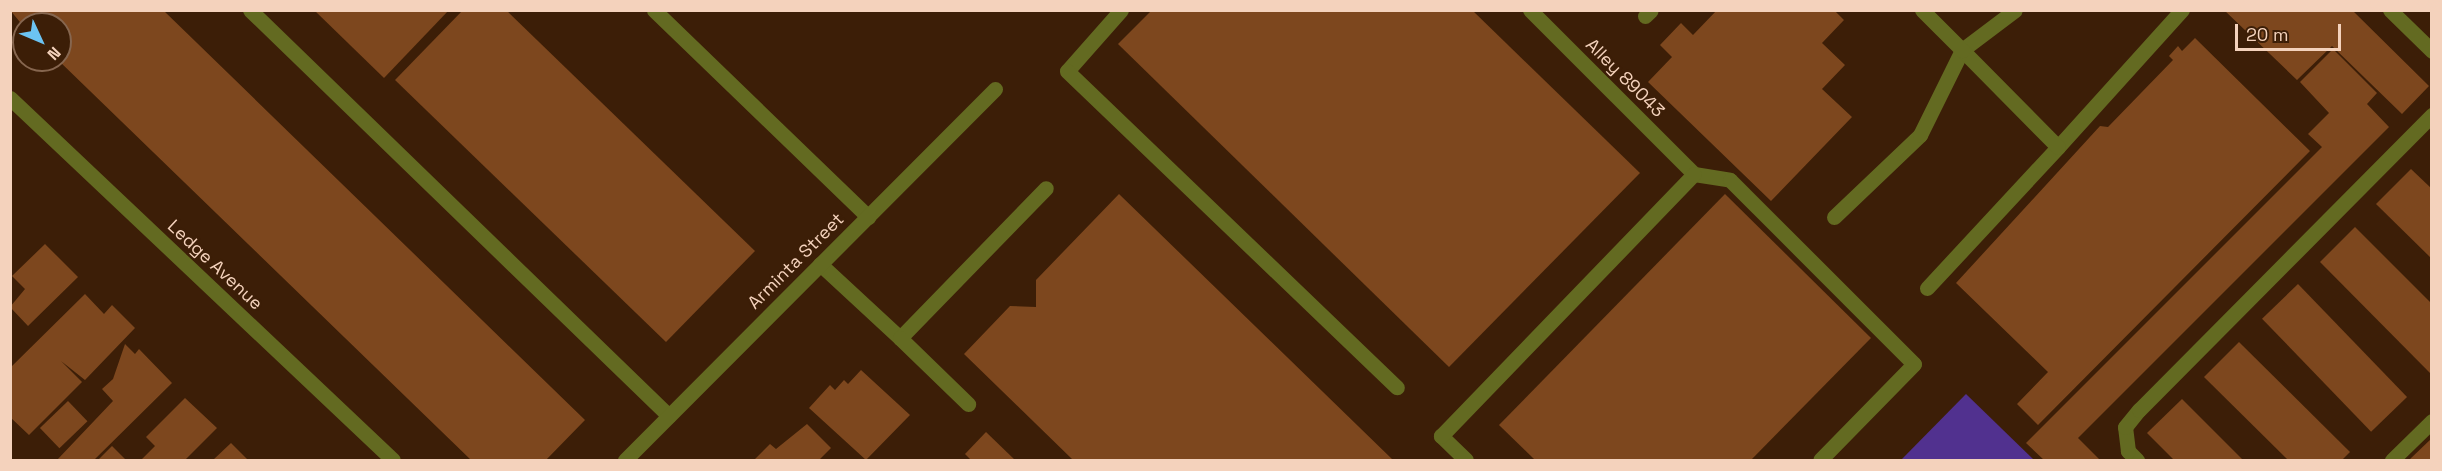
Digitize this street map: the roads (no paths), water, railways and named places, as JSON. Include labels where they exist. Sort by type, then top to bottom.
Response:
[{"type":"street","points":[[250,10],[669,416]]},
{"type":"street","points":[[654,10],[868,216]]},
{"type":"street","points":[[1120,10],[1067,71],[1397,387]]},
{"type":"street","name":"Alley 89043","points":[[1530,10],[1694,174]]},
{"type":"street","points":[[1922,10],[2058,147]]},
{"type":"street","points":[[1834,217],[1920,135],[1962,50],[2015,10]]},
{"type":"street","points":[[1927,288],[2182,10]]},
{"type":"street","points":[[2390,10],[2432,51]]},
{"type":"street","name":"Arminta Street","points":[[625,460],[995,89]]},
{"type":"street","name":"Ledge Avenue","points":[[10,98],[393,460]]},
{"type":"street","points":[[2137,460],[2128,451],[2125,427],[2139,410],[2432,115]]},
{"type":"street","points":[[1466,460],[1441,436],[1694,174],[1730,180],[1914,364],[1821,460]]},
{"type":"street","points":[[900,338],[1046,188]]},
{"type":"street","points":[[820,264],[968,404]]},
{"type":"street","points":[[2392,460],[2432,422]]}]
